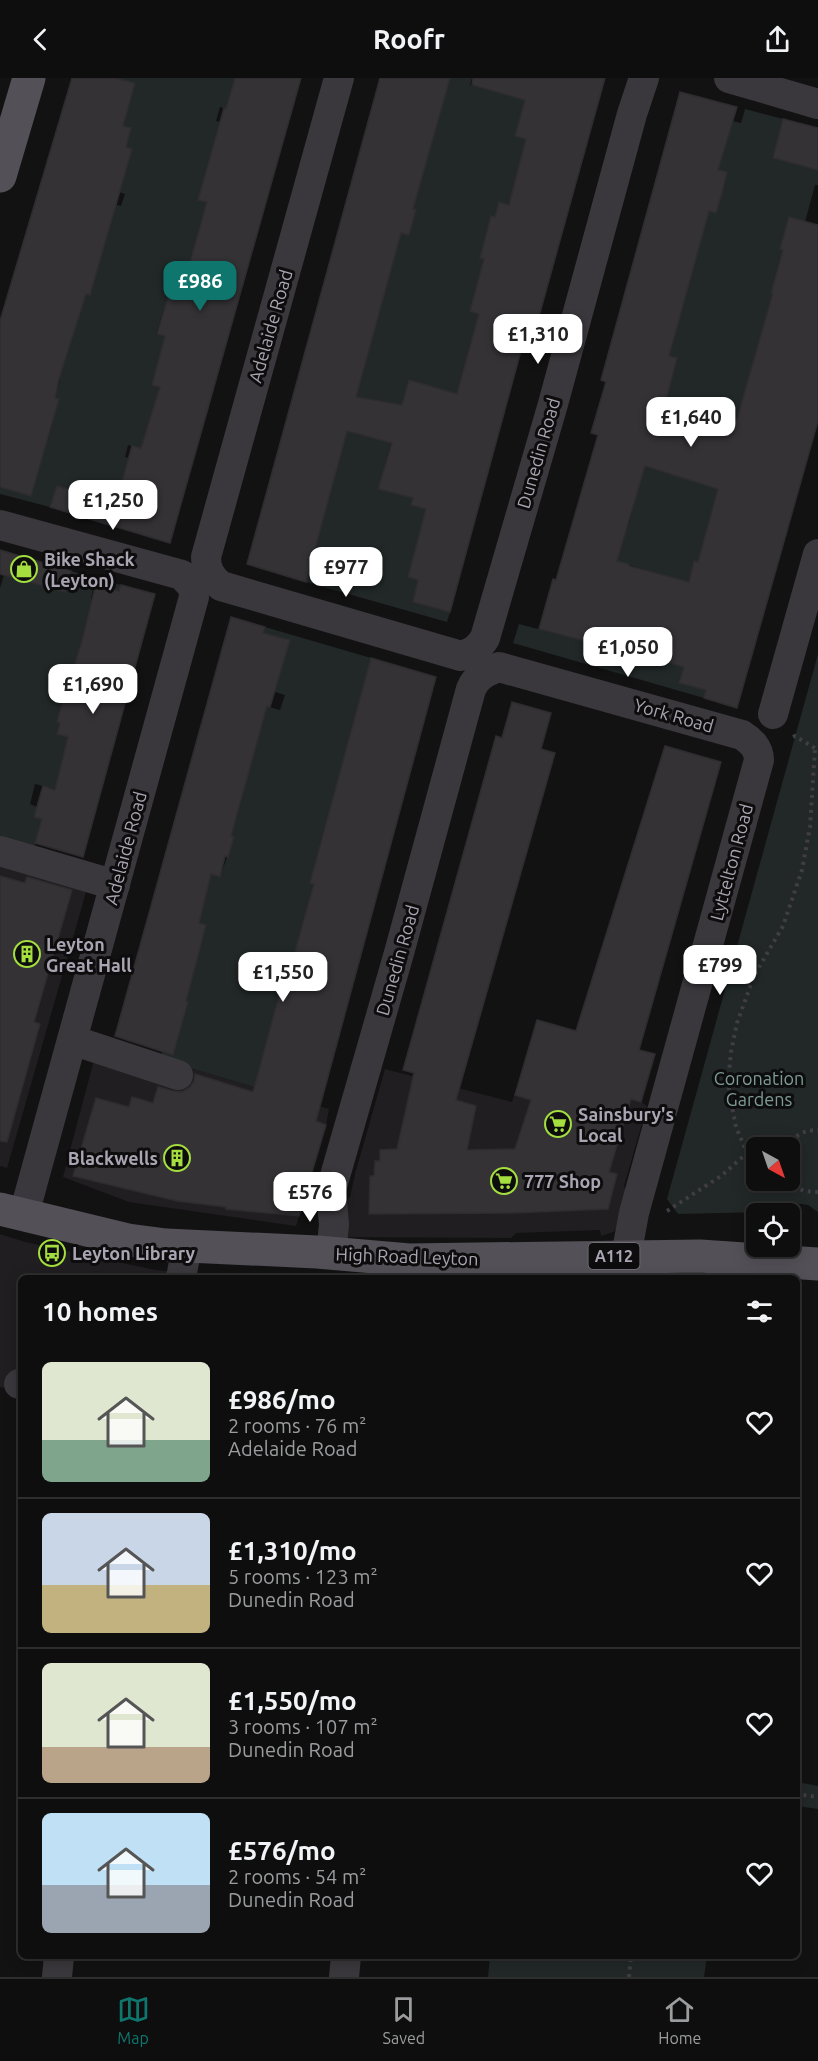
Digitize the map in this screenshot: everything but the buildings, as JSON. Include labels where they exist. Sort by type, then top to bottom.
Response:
[{"type":"main road","points":[[0,176],[29,78]]},
{"type":"main road","name":"High Road Leyton","points":[[12,1211],[128,1239],[187,1246],[331,1253],[408,1269],[473,1260],[626,1256],[698,1267],[818,1264]]},
{"type":"street","name":"Adelaide Road","points":[[12,1211],[72,1040],[339,78]]},
{"type":"street","name":"Dunedin Road","points":[[331,1253],[334,1225],[331,1190],[644,78]]},
{"type":"street","points":[[729,78],[818,104]]},
{"type":"street","name":"York Road","points":[[0,525],[742,735],[754,746]]},
{"type":"street","points":[[773,714],[818,554]]},
{"type":"street","name":"Lyttelton Road","points":[[626,1256],[634,1213],[759,760],[759,752],[754,746]]},
{"type":"street","points":[[0,851],[115,885]]},
{"type":"street","points":[[72,1040],[178,1075]]},
{"type":"street","points":[[182,1275],[187,1246]]},
{"type":"street","points":[[57,1977],[59,1959]]},
{"type":"street","points":[[344,1977],[346,1959]]},
{"type":"path","points":[[746,1151],[736,1128],[730,1097],[728,1081],[731,1052],[754,976],[783,926],[802,870],[810,827],[816,750],[795,736]]},
{"type":"path","points":[[795,1137],[801,1133],[818,1130]]},
{"type":"path","points":[[665,1213],[721,1176],[746,1154]]},
{"type":"path","points":[[800,1188],[805,1191],[818,1192]]},
{"type":"path","points":[[800,1795],[818,1797]]},
{"type":"path","points":[[629,1977],[631,1959]]},
{"type":"shaded area","points":[[0,841],[90,878],[7,1168],[0,1166]]},
{"type":"shaded area","points":[[99,1041],[329,1109],[296,1226],[129,1202],[63,1177]]},
{"type":"shaded area","points":[[523,1068],[641,1102],[647,1106],[624,1186],[628,1194],[619,1226],[613,1232],[601,1236],[600,1230],[516,1233],[511,1238],[344,1237],[341,1205],[350,1197],[385,1069],[512,1102]]},
{"type":"shaded area","points":[[0,1234],[25,1242],[155,1270],[230,1275],[18,1275],[18,1390],[0,1387]]},
{"type":"green space","points":[[115,78],[235,78],[230,95],[254,117],[220,107],[216,121],[220,122],[216,134],[226,137],[208,163],[198,200],[207,202],[212,277],[177,267],[173,281],[177,312],[164,308],[156,334],[175,339],[157,366],[152,385],[178,392],[141,449],[128,445],[125,457],[138,460],[121,486],[116,501],[123,503],[116,528],[81,517],[86,495],[57,486],[50,507],[0,494],[0,487],[44,439],[48,440],[53,422],[13,410],[55,412],[59,399],[55,398],[60,380],[26,370],[49,370],[61,373],[108,233],[77,193],[121,206],[125,194],[110,189],[131,129],[98,118],[135,84]]},
{"type":"green space","points":[[450,78],[472,78],[470,85],[539,98],[520,117],[515,136],[527,140],[531,211],[499,202],[495,217],[491,217],[480,257],[485,259],[470,311],[500,319],[525,335],[522,347],[474,335],[449,423],[422,462],[411,505],[426,509],[408,577],[418,580],[413,602],[450,612],[447,622],[306,582],[310,567],[332,393],[376,240],[416,209],[385,201]],"holes":[[[409,381],[394,493],[378,488]]]},
{"type":"green space","points":[[745,109],[783,119],[773,158],[785,161],[793,146],[799,123],[818,128],[818,185],[815,185],[805,222],[789,218],[780,249],[791,252],[780,259],[771,292],[813,304],[764,324],[702,547],[740,573],[694,561],[690,575],[696,577],[684,667],[679,683],[706,690],[704,698],[513,643],[519,624],[568,637],[576,612],[636,654],[658,574],[601,556],[610,527],[626,532],[632,513],[615,508],[639,487],[642,476],[630,456],[646,467],[683,478],[703,410],[665,399],[677,358],[669,356],[674,340],[652,335],[675,335],[708,210],[726,172],[718,170],[728,137],[711,116],[741,123]]},
{"type":"green space","points":[[71,571],[121,585],[119,591],[94,584],[91,599],[93,600],[98,674],[69,666],[57,733],[68,737],[55,789],[35,784],[30,804],[37,807],[34,816],[59,823],[37,837],[34,850],[0,841],[0,588],[4,575],[65,592]]},
{"type":"green space","points":[[265,627],[371,658],[328,816],[361,825],[324,829],[315,863],[332,867],[330,873],[314,869],[310,883],[324,887],[291,966],[288,966],[254,1087],[160,1059],[166,1040],[177,1042],[188,1002],[186,1001],[195,936],[203,938],[206,925],[184,919],[203,908],[209,883],[195,879],[198,871],[220,877],[234,837],[228,835],[243,795],[220,789],[248,775],[252,762],[231,748],[254,754],[263,720],[245,700],[280,710],[285,695],[265,689],[286,654],[290,641],[263,633]]},
{"type":"green space","name":"Coronation Gardens","points":[[818,654],[818,1212],[808,1205],[788,1202],[746,1203],[746,1213],[678,1214],[667,1199]]},
{"type":"green space","points":[[800,1783],[818,1786],[818,1809],[800,1806]]},
{"type":"green space","points":[[490,1959],[707,1959],[704,1977],[488,1977]]},
{"type":"place","name":"Bike Shack (Leyton)","points":[[24,569]]},
{"type":"place","name":"Leyton Great Hall","points":[[27,954]]},
{"type":"place","name":"Sainsbury's Local","points":[[558,1124]]},
{"type":"place","name":"Blackwells","points":[[177,1158]]},
{"type":"place","name":"777 Shop","points":[[504,1181]]},
{"type":"place","name":"Leyton Library","points":[[52,1253]]}]
